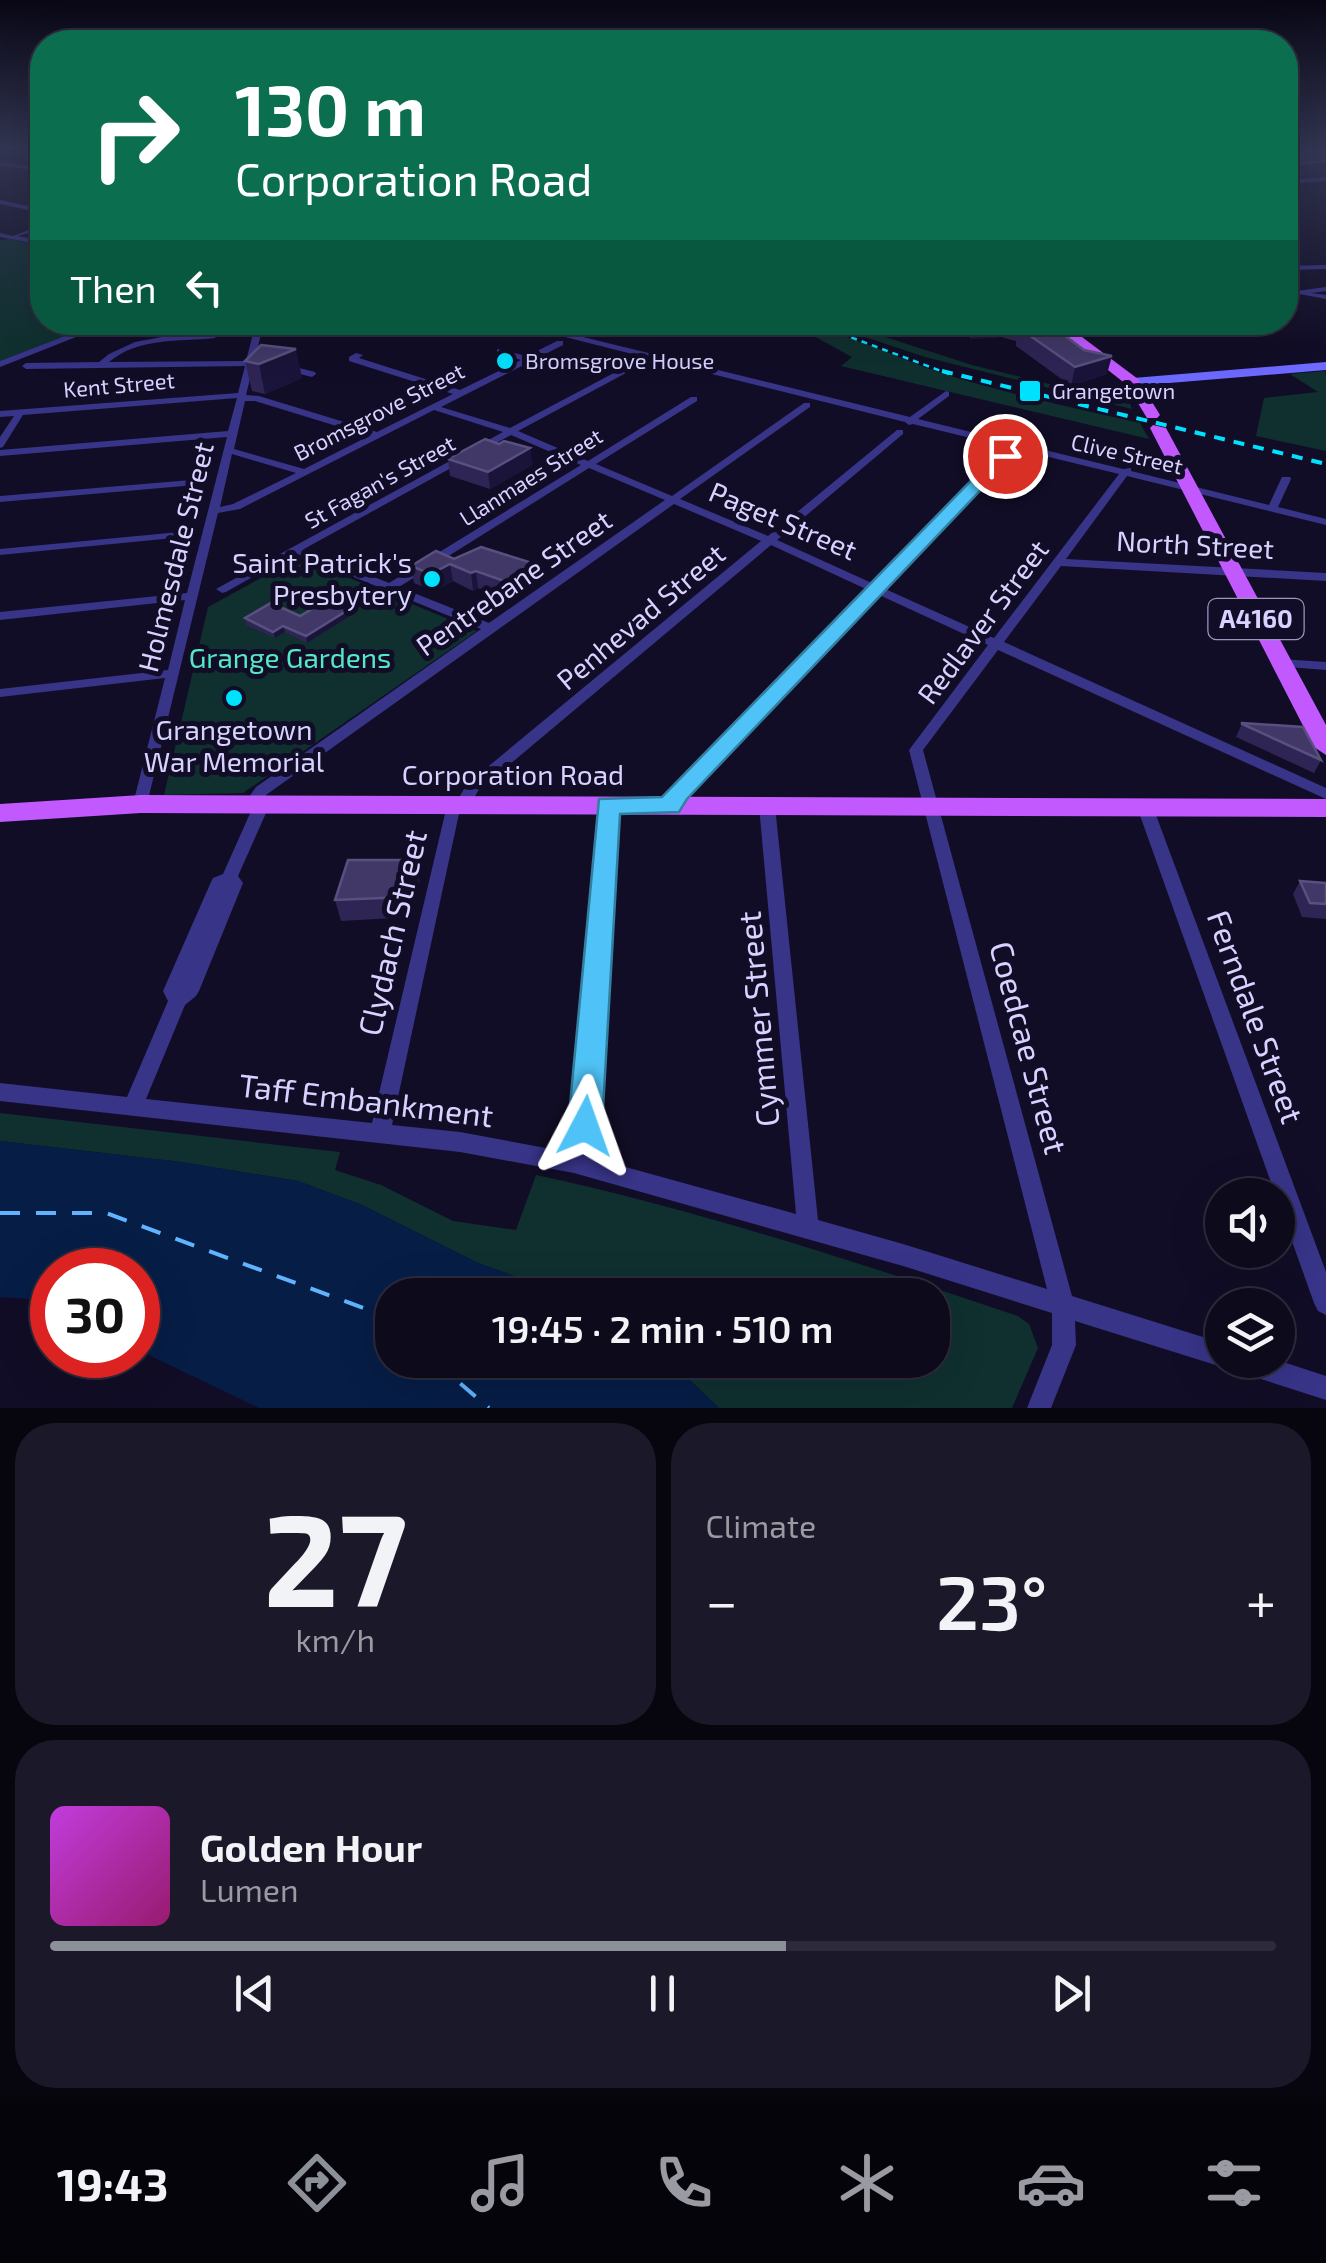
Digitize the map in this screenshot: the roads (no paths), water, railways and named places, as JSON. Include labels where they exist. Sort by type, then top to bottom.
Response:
[{"type":"main road","name":"A4160","points":[[1070,335],[1133,382],[1326,746]]},
{"type":"main road","name":"Corporation Road","points":[[2,816],[141,804],[1326,808]]},
{"type":"street","points":[[11,236],[30,231]]},
{"type":"street","points":[[0,234],[30,241]]},
{"type":"street","points":[[1298,268],[1326,267]]},
{"type":"street","points":[[1305,268],[1326,288]]},
{"type":"street","points":[[1298,291],[1326,288]]},
{"type":"street","points":[[1298,293],[1326,297]]},
{"type":"street","points":[[0,364],[85,335]]},
{"type":"street","points":[[102,365],[116,350],[146,340],[212,335]]},
{"type":"street","name":"Holmesdale Street","points":[[141,804],[258,335]]},
{"type":"street","name":"Clive Street","points":[[558,335],[908,424],[1326,522]]},
{"type":"street","name":"Clive Street","points":[[561,335],[908,424]]},
{"type":"street","name":"Bromsgrove Street","points":[[213,511],[236,507],[575,335]]},
{"type":"street","points":[[500,352],[528,359]]},
{"type":"street","points":[[359,355],[352,358],[460,393]]},
{"type":"street","name":"St Fagan's Street","points":[[222,589],[649,358]]},
{"type":"street","points":[[26,366],[252,366]]},
{"type":"street","points":[[1133,382],[1326,366]]},
{"type":"street","points":[[270,367],[312,374]]},
{"type":"street","name":"Penhevad Street","points":[[458,805],[472,788],[946,394]]},
{"type":"street","name":"Kent Street","points":[[0,414],[242,396],[378,435]]},
{"type":"street","name":"Llanmaes Street","points":[[389,588],[694,399]]},
{"type":"street","name":"Pentrebane Street","points":[[257,804],[261,792],[807,405]]},
{"type":"street","name":"Paget Street","points":[[433,407],[511,432],[876,589],[1002,636],[1326,794]]},
{"type":"street","points":[[0,444],[20,413]]},
{"type":"street","points":[[0,453],[232,434]]},
{"type":"street","points":[[670,806],[676,794],[1011,449]]},
{"type":"street","points":[[228,450],[305,472]]},
{"type":"street","name":"Redlaver Street","points":[[933,807],[916,750],[1125,473]]},
{"type":"street","points":[[1272,509],[1286,479]]},
{"type":"street","points":[[0,499],[203,482]]},
{"type":"street","points":[[0,552],[190,534]]},
{"type":"street","points":[[298,550],[492,629]]},
{"type":"street","name":"North Street","points":[[1060,562],[1326,577]]},
{"type":"street","points":[[0,616],[192,596]]},
{"type":"street","points":[[1280,663],[1326,666]]},
{"type":"street","points":[[0,693],[173,673]]},
{"type":"street","points":[[133,1106],[178,1000],[190,991],[234,883],[229,878],[257,804]]},
{"type":"street","name":"Clydach Street","points":[[380,1133],[443,850],[458,805]]},
{"type":"street","points":[[582,1166],[608,806]]},
{"type":"street","name":"Cymmer Street","points":[[768,806],[808,1227]]},
{"type":"street","name":"Coedcae Street","points":[[933,807],[1063,1306],[1064,1345],[1039,1408]]},
{"type":"street","name":"Ferndale Street","points":[[1145,808],[1326,1304]]},
{"type":"street","name":"Taff Embankment","points":[[0,1092],[380,1133],[582,1166],[808,1227],[1063,1306]]},
{"type":"street","points":[[1063,1306],[1205,1349]]},
{"type":"street","points":[[1295,1378],[1326,1388]]},
{"type":"water","points":[[0,1141],[181,1162],[298,1181],[362,1205],[478,1263],[520,1278],[375,1278],[375,1378],[688,1378],[719,1408],[259,1408],[160,1361],[160,1248],[30,1248],[30,1299],[0,1297]]},
{"type":"railway","points":[[845,335],[949,374]]},
{"type":"railway","points":[[942,371],[1326,464]]},
{"type":"place","name":"Bromsgrove House","points":[[505,361]]},
{"type":"place","name":"Grangetown","points":[[1030,391]]},
{"type":"place","name":"Saint Patrick's Presbytery","points":[[432,579]]},
{"type":"place","name":"Grangetown War Memorial","points":[[234,698]]},
{"type":"park label","name":"Grange Gardens","points":[[290,658]]}]
